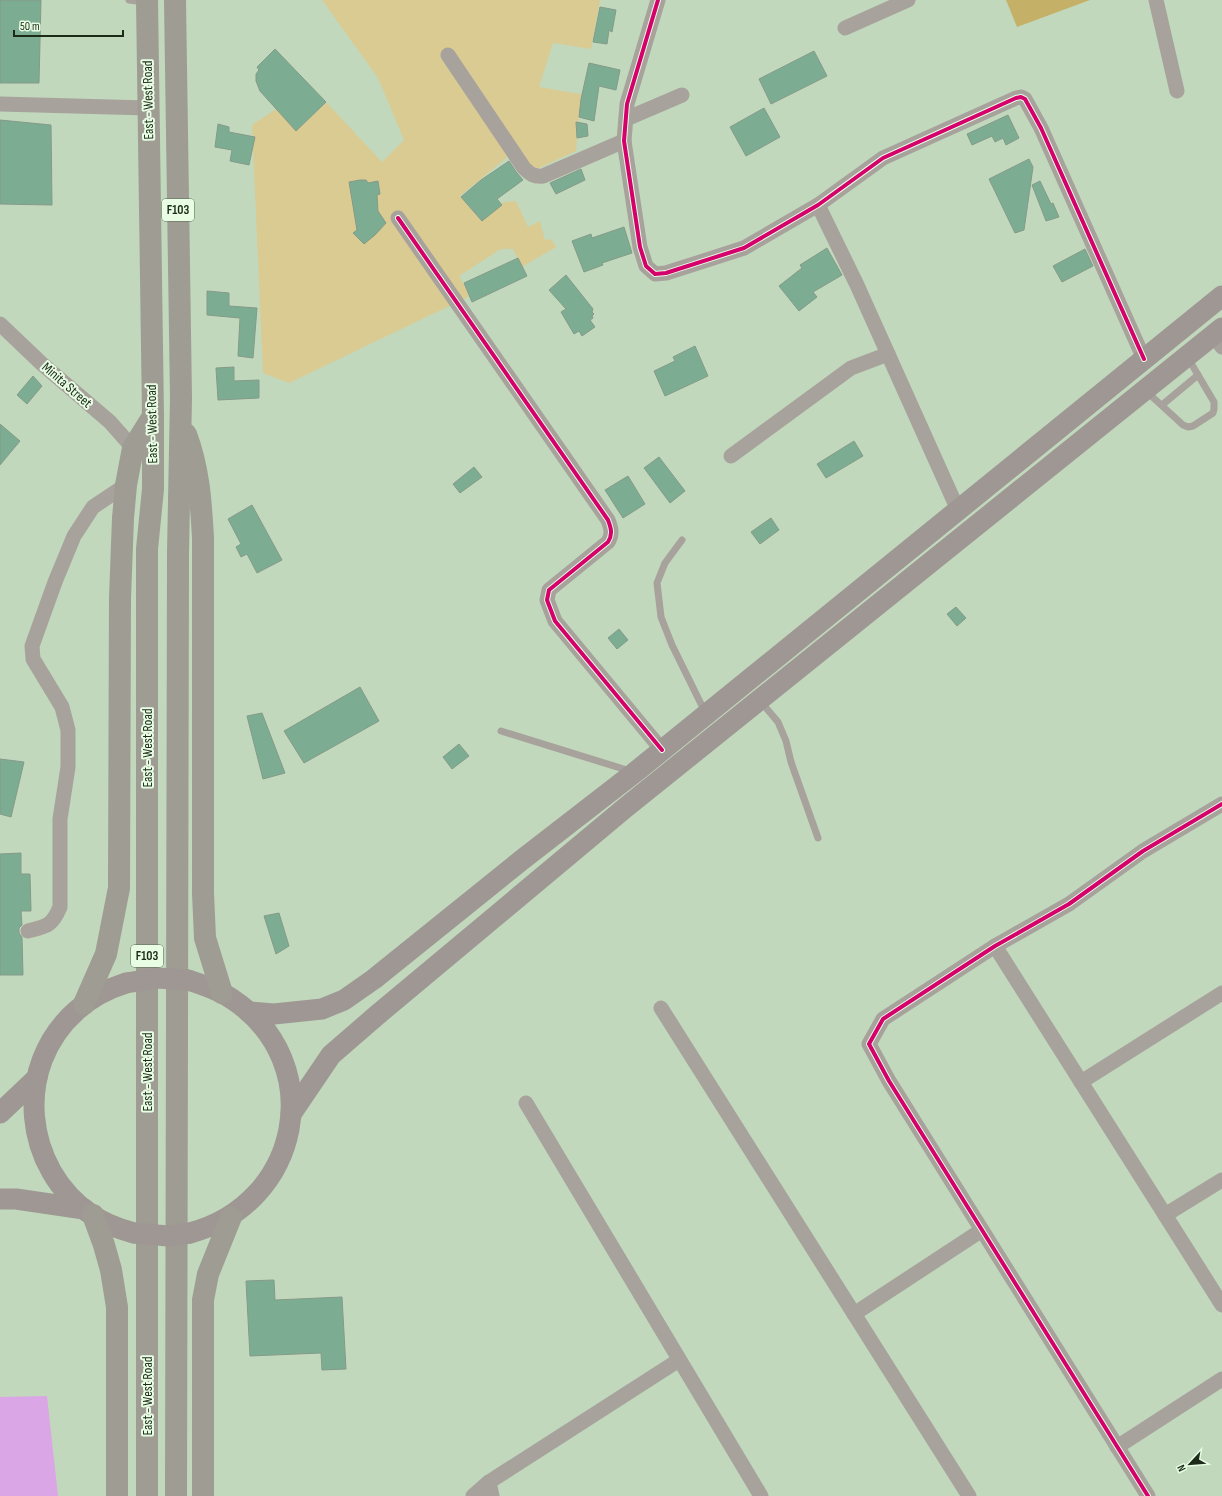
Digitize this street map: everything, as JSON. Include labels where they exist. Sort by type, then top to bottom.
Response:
[{"type":"main road","name":"East - West Road","points":[[175,0],[181,420],[178,553],[176,1496]]},
{"type":"main road","name":"East - West Road","points":[[141,1],[148,108],[153,416],[153,489],[147,565],[147,1496]]},
{"type":"main road","points":[[250,1012],[274,1014],[322,1009],[344,1000],[374,979],[634,773],[1222,296]]},
{"type":"main road","points":[[291,1114],[331,1055],[593,834],[1145,390],[1187,357],[1219,337]]},
{"type":"main road","points":[[84,1004],[106,954],[119,888],[120,598],[123,518],[126,485],[133,448],[153,416]]},
{"type":"main road","points":[[181,420],[193,453],[200,487],[203,538],[203,893],[205,938],[222,993]]},
{"type":"main road","points":[[157,978],[188,980],[222,993],[250,1012],[271,1038],[282,1058],[288,1080],[291,1114],[285,1147],[276,1168],[257,1195],[249,1203],[231,1216],[211,1227],[190,1233],[162,1236],[134,1233],[113,1226],[88,1212],[60,1185],[43,1156],[37,1134],[34,1111],[37,1078],[44,1057],[54,1037],[68,1019],[84,1004],[104,991],[126,983],[157,978]]},
{"type":"main road","points":[[0,1113],[37,1078]]},
{"type":"main road","points":[[0,1199],[16,1199],[88,1212]]},
{"type":"main road","points":[[88,1212],[104,1245],[111,1270],[117,1308],[117,1496]]},
{"type":"main road","points":[[204,1496],[202,1300],[208,1274],[231,1216]]},
{"type":"street","points":[[658,0],[627,104],[624,141],[640,247],[646,266],[656,274],[666,273],[744,248],[818,205],[883,158],[1021,97],[1025,99],[1041,128],[1144,359]]},
{"type":"street","points":[[845,28],[908,0]]},
{"type":"street","points":[[1156,0],[1177,91]]},
{"type":"street","points":[[448,55],[524,168],[536,177],[543,176],[624,141]]},
{"type":"street","points":[[626,119],[682,95]]},
{"type":"street","points":[[0,104],[148,108]]},
{"type":"street","points":[[818,205],[857,286],[958,510]]},
{"type":"street","points":[[398,218],[608,520],[612,530],[611,537],[608,542],[549,590],[547,600],[555,621],[662,750]]},
{"type":"street","name":"Minita Street","points":[[0,324],[41,363],[110,422],[133,448]]},
{"type":"street","points":[[731,456],[851,368],[888,354]]},
{"type":"street","points":[[28,931],[46,927],[55,918],[60,907],[60,819],[68,767],[68,730],[62,707],[33,660],[32,646],[55,582],[74,536],[93,507],[126,485]]},
{"type":"street","points":[[1148,1496],[889,1081],[869,1044],[883,1019],[995,946],[1069,904],[1142,851],[1222,804]]},
{"type":"street","points":[[995,946],[1222,1305]]},
{"type":"street","points":[[1081,1082],[1222,993]]},
{"type":"street","points":[[661,1008],[968,1496]]},
{"type":"street","points":[[526,1103],[761,1496]]},
{"type":"street","points":[[1165,1215],[1222,1180]]},
{"type":"street","points":[[854,1314],[982,1230]]},
{"type":"street","points":[[472,1496],[490,1489],[679,1360]]},
{"type":"street","points":[[1117,1447],[1222,1379]]},
{"type":"lane","points":[[1145,390],[1183,425],[1188,427],[1193,426],[1213,412],[1214,402],[1187,357]]},
{"type":"lane","points":[[1162,406],[1198,375]]},
{"type":"lane","points":[[682,540],[665,563],[657,583],[661,617],[672,645],[706,714]]},
{"type":"lane","points":[[760,700],[778,722],[786,741],[818,838]]},
{"type":"lane","points":[[501,731],[634,773]]},
{"type":"shaded area","points":[[322,0],[600,0],[591,49],[553,43],[539,87],[581,94],[576,151],[528,173],[511,154],[460,196],[482,221],[504,202],[516,201],[528,227],[540,221],[545,240],[551,239],[556,247],[522,267],[513,249],[501,249],[459,276],[470,296],[289,383],[263,373],[252,125],[276,109],[296,131],[326,102],[382,162],[404,140],[378,78]]},
{"type":"shaded area","points":[[1006,0],[1090,0],[1017,27]]},
{"type":"shaded area","points":[[47,1396],[58,1496],[0,1496],[0,1397]]},
{"type":"building","points":[[0,0],[41,0],[39,83],[0,83]]},
{"type":"building","points":[[600,7],[616,10],[612,32],[609,30],[607,44],[593,42]]},
{"type":"building","points":[[275,49],[326,102],[296,131],[260,91],[256,81],[256,74],[259,70],[257,67]]},
{"type":"building","points":[[814,51],[827,76],[771,104],[759,79]]},
{"type":"building","points":[[589,63],[620,70],[616,90],[599,86],[594,121],[579,117],[581,99]]},
{"type":"building","points":[[764,108],[780,137],[746,156],[730,127]]},
{"type":"building","points":[[1008,115],[1019,138],[1006,145],[1003,138],[995,142],[992,136],[972,145],[967,134]]},
{"type":"building","points":[[0,120],[51,125],[52,205],[0,204]]},
{"type":"building","points":[[576,122],[587,124],[588,136],[577,138]]},
{"type":"building","points":[[218,124],[229,127],[229,132],[255,137],[249,165],[230,161],[232,150],[215,147]]},
{"type":"building","points":[[1029,159],[1033,167],[1024,230],[1015,233],[989,179]]},
{"type":"building","points":[[509,161],[523,180],[497,199],[502,205],[482,221],[461,197],[481,180]]},
{"type":"building","points":[[581,169],[585,180],[556,194],[550,183]]},
{"type":"building","points":[[366,180],[368,183],[378,181],[380,194],[377,195],[378,211],[386,223],[364,244],[353,233],[357,230],[349,182]]},
{"type":"building","points":[[1040,181],[1051,204],[1053,203],[1059,217],[1046,221],[1032,185]]},
{"type":"building","points":[[624,227],[632,253],[602,263],[603,265],[584,272],[572,241],[591,234],[592,238]]},
{"type":"building","points":[[827,248],[842,275],[813,292],[817,297],[799,311],[779,286],[802,268],[800,265]]},
{"type":"building","points":[[1085,249],[1093,266],[1062,282],[1053,266]]},
{"type":"building","points":[[518,258],[527,276],[472,302],[464,283]]},
{"type":"building","points":[[566,275],[593,309],[593,318],[590,320],[595,327],[582,336],[579,331],[574,334],[561,312],[566,309],[549,290]]},
{"type":"building","points":[[207,291],[229,293],[229,306],[257,308],[253,358],[238,356],[240,318],[207,315]]},
{"type":"building","points":[[695,346],[708,376],[665,396],[654,371],[675,361],[673,357]]},
{"type":"building","points":[[234,367],[234,381],[259,380],[259,398],[218,400],[216,368]]},
{"type":"building","points":[[33,376],[42,386],[27,404],[17,395]]},
{"type":"building","points":[[0,424],[20,441],[0,465]]},
{"type":"building","points":[[854,441],[863,456],[826,478],[817,464]]},
{"type":"building","points":[[659,457],[685,491],[670,503],[644,468]]},
{"type":"building","points":[[474,467],[482,477],[460,493],[453,484]]},
{"type":"building","points":[[628,476],[645,504],[623,518],[605,490]]},
{"type":"building","points":[[252,505],[282,560],[257,573],[247,554],[241,557],[236,547],[241,544],[228,519]]},
{"type":"building","points":[[771,518],[779,530],[760,544],[751,532]]},
{"type":"building","points":[[956,607],[966,618],[957,626],[947,614]]},
{"type":"building","points":[[619,629],[628,640],[617,649],[608,638]]},
{"type":"building","points":[[360,687],[379,721],[304,763],[284,731]]},
{"type":"building","points":[[262,713],[285,773],[263,779],[247,716]]},
{"type":"building","points":[[459,744],[469,756],[452,769],[443,757]]},
{"type":"building","points":[[0,759],[24,762],[11,817],[0,814]]},
{"type":"building","points":[[21,853],[21,874],[30,874],[31,911],[21,911],[22,925],[19,928],[19,933],[22,937],[23,975],[0,975],[0,854]]},
{"type":"building","points":[[279,913],[289,946],[276,954],[264,916]]},
{"type":"building","points":[[274,1280],[275,1300],[342,1297],[346,1369],[322,1370],[321,1353],[250,1356],[246,1281]]},
{"type":"cycle path","points":[[658,0],[627,104],[624,141],[640,247],[646,266],[655,274],[666,273],[744,248],[818,205],[883,158],[1021,97],[1025,99],[1041,128],[1144,359]]},
{"type":"cycle path","points":[[398,218],[608,520],[611,531],[611,536],[608,542],[549,590],[547,600],[555,621],[662,750]]},
{"type":"cycle path","points":[[1148,1496],[889,1081],[869,1044],[883,1019],[995,946],[1069,904],[1143,851],[1222,804]]}]
